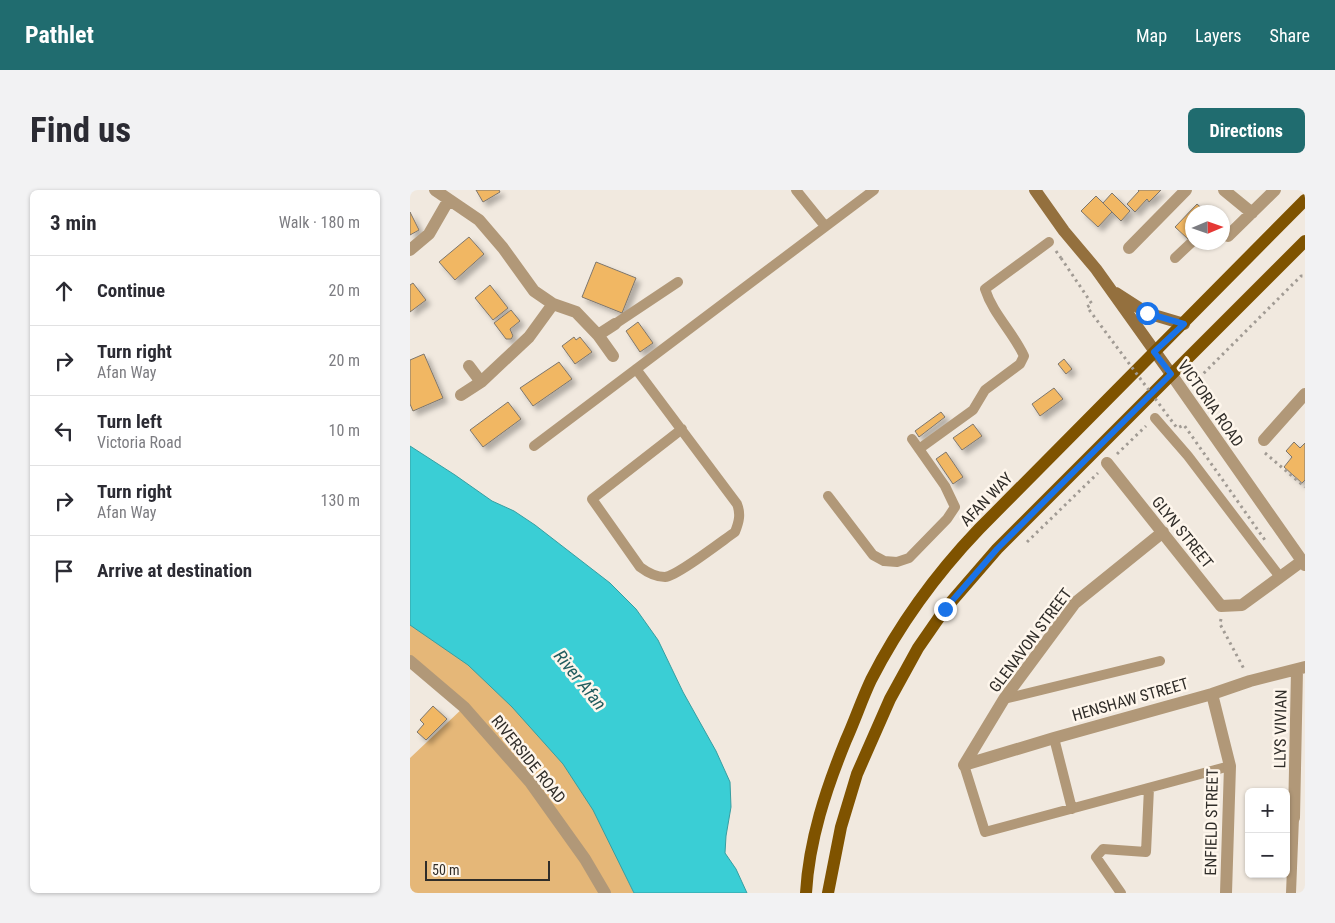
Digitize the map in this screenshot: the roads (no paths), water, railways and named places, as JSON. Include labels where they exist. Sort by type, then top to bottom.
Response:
[{"type":"main road","name":"AFAN WAY","points":[[806,893],[807,875],[817,821],[833,772],[871,680],[924,595],[957,553],[1305,200]]},
{"type":"main road","points":[[828,893],[841,827],[857,774],[890,699],[918,648],[945,609],[997,549],[1305,241]]},
{"type":"street","points":[[435,190],[448,201],[478,220],[503,248],[534,291],[553,304],[576,312],[598,335],[613,356]]},
{"type":"street","name":"VICTORIA ROAD","points":[[1035,190],[1064,231],[1112,290],[1304,563]]},
{"type":"street","points":[[1129,248],[1186,190]]},
{"type":"street","points":[[1224,190],[1252,213]]},
{"type":"street","points":[[1230,233],[1275,190]]},
{"type":"street","points":[[410,250],[428,234],[448,201]]},
{"type":"street","points":[[1112,290],[1147,313],[1184,324]]},
{"type":"street","points":[[461,395],[480,382],[529,337],[553,304]]},
{"type":"street","points":[[598,335],[615,324]]},
{"type":"street","points":[[469,366],[480,382]]},
{"type":"street","points":[[1264,440],[1305,394]]},
{"type":"street","name":"GLYN STREET","points":[[1107,463],[1221,606],[1242,605],[1280,577]]},
{"type":"street","name":"GLENAVON STREET","points":[[964,765],[1004,699],[1075,603],[1162,532]]},
{"type":"street","points":[[1280,577],[1304,563]]},
{"type":"street","name":"RIVERSIDE ROAD","points":[[410,661],[464,707],[530,782],[585,858],[605,893]]},
{"type":"street","name":"HENSHAW STREET","points":[[964,765],[1212,694],[1250,681],[1301,668]]},
{"type":"street","name":"LLYS VIVIAN","points":[[1294,818],[1301,668]]},
{"type":"street","name":"ENFIELD STREET","points":[[1212,694],[1230,766],[1226,893]]},
{"type":"lane","points":[[796,190],[825,226]]},
{"type":"lane","points":[[534,446],[874,190]]},
{"type":"lane","points":[[919,449],[973,410],[985,390],[1020,364],[1024,356],[1018,343],[990,302],[985,289],[1050,242]]},
{"type":"lane","points":[[1175,258],[1185,249]]},
{"type":"lane","points":[[615,324],[678,282]]},
{"type":"lane","points":[[636,368],[737,504],[740,518],[735,532],[672,576],[656,576],[640,566],[592,499],[682,430]]},
{"type":"lane","points":[[1155,418],[1196,466],[1280,577]]},
{"type":"lane","points":[[828,496],[873,555],[884,561],[897,562],[909,558],[947,519],[955,507],[945,486],[912,439]]},
{"type":"lane","points":[[1004,699],[1160,661]]},
{"type":"lane","points":[[1054,738],[1072,809]]},
{"type":"lane","points":[[964,765],[985,832],[1230,766]]},
{"type":"lane","points":[[1120,893],[1096,857],[1103,849],[1146,852],[1149,788]]},
{"type":"lane","points":[[1291,893],[1294,818]]},
{"type":"water","name":"River Afan","points":[[410,446],[492,501],[514,511],[535,525],[610,583],[636,609],[658,640],[683,692],[716,751],[730,782],[731,807],[725,853],[736,869],[747,893],[634,893],[593,810],[563,764],[512,707],[468,665],[410,625]]}]
